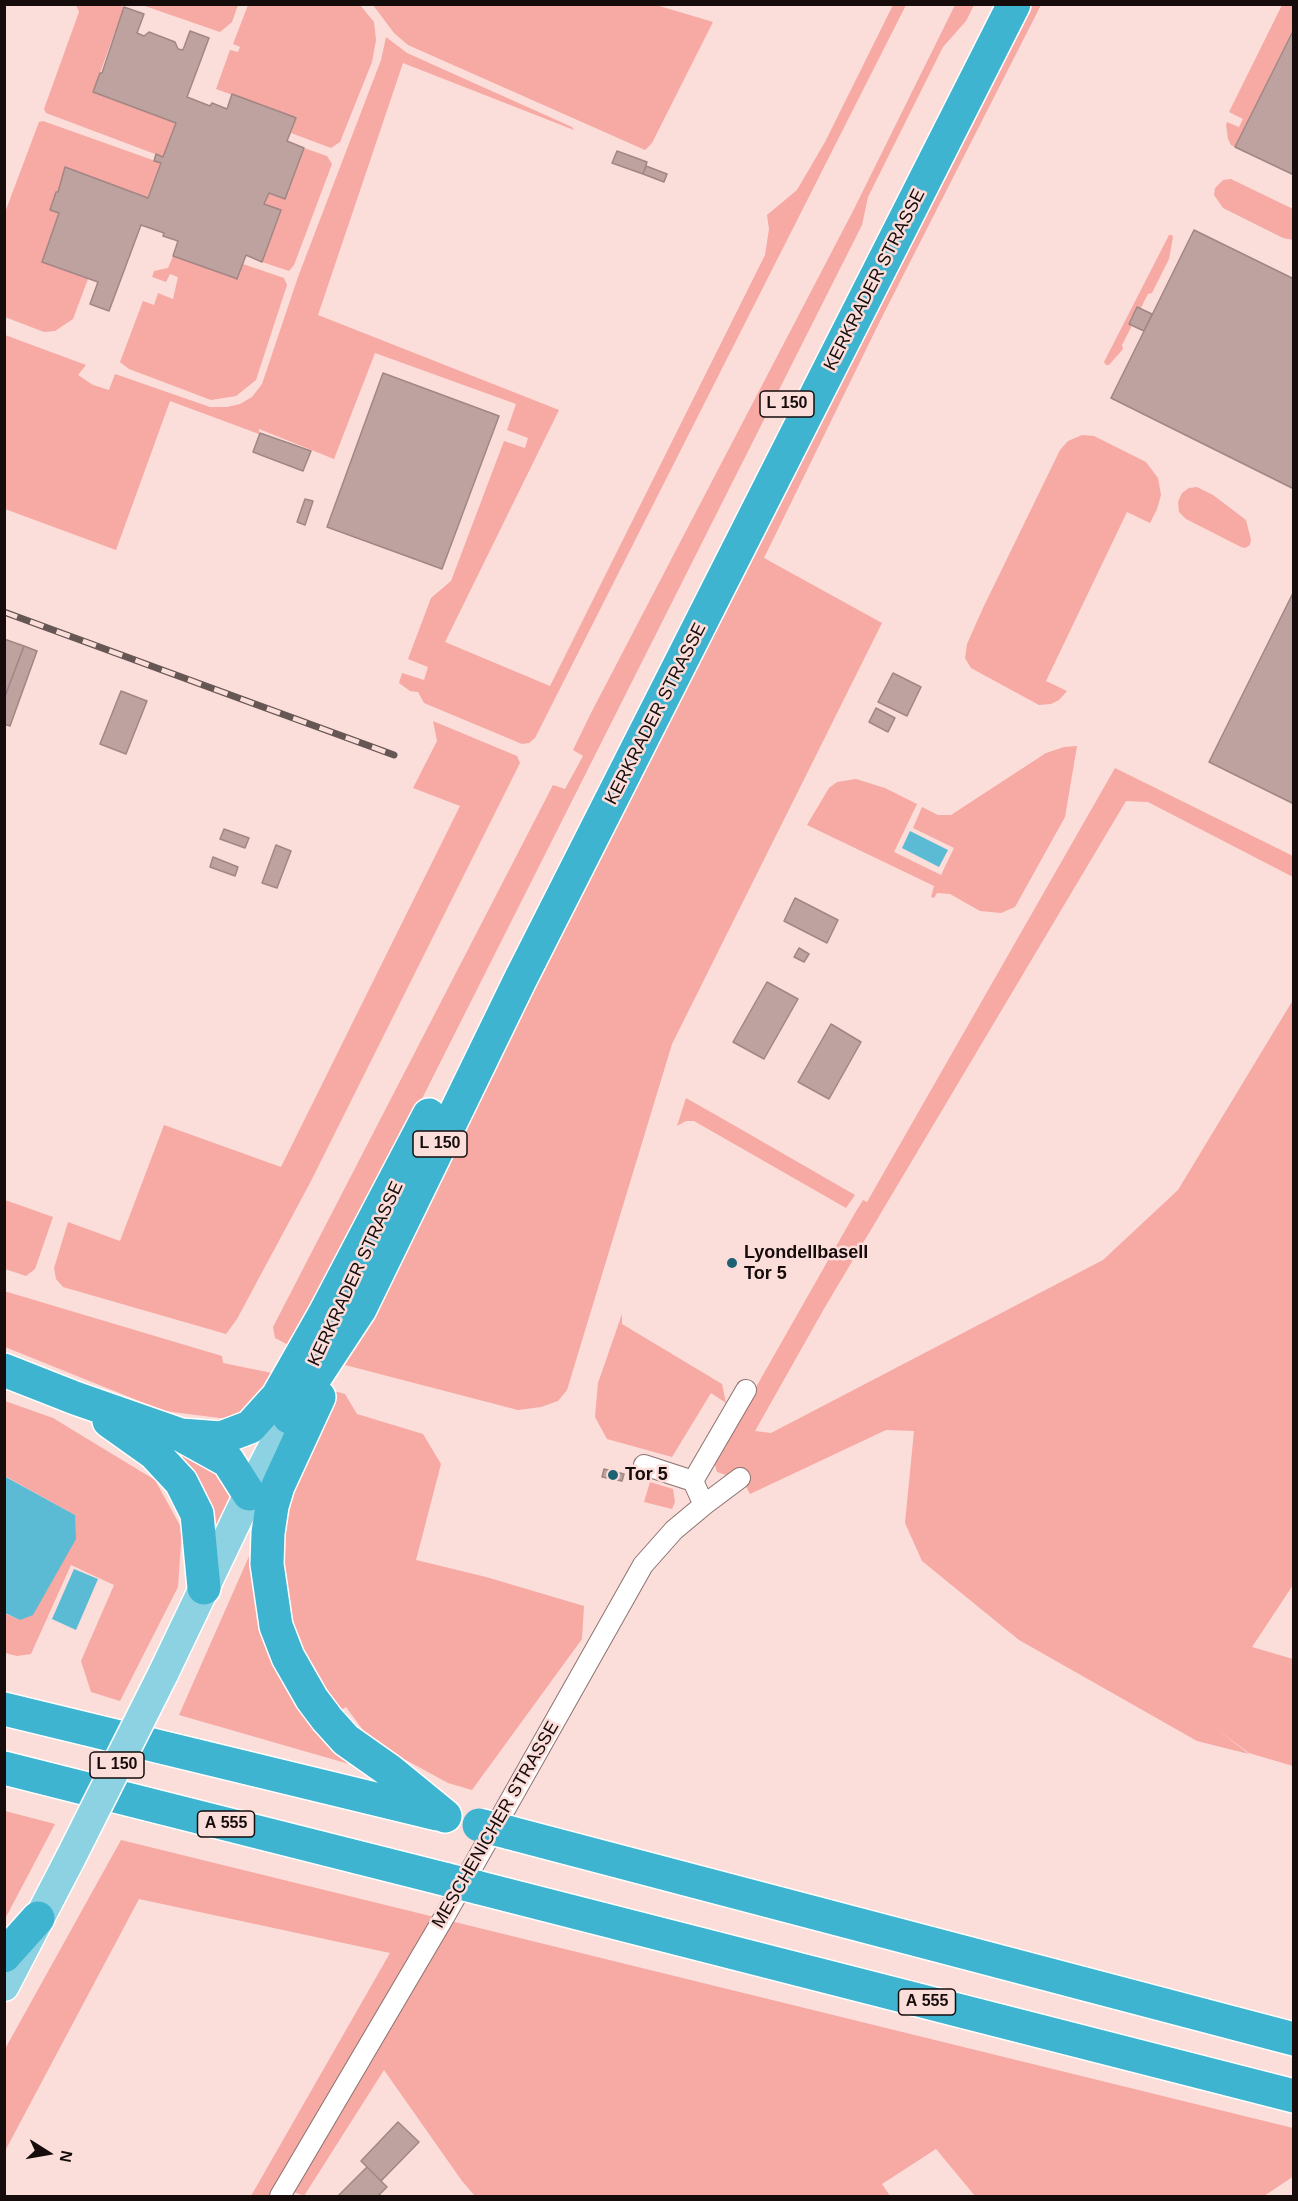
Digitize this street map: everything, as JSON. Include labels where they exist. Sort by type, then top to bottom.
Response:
[{"type":"highway","name":"KERKRADER STRASSE","points":[[289,1418],[429,1115],[989,4]]},
{"type":"highway","name":"KERKRADER STRASSE","points":[[289,1418],[360,1309],[520,980],[1014,4]]},
{"type":"highway","points":[[181,1435],[221,1438],[250,1427],[278,1396],[324,1315],[429,1115]]},
{"type":"highway","points":[[360,1309],[278,1486],[268,1533],[267,1564],[270,1594],[276,1626],[288,1657],[312,1699],[327,1719],[346,1740],[390,1771],[445,1816]]},
{"type":"highway","points":[[4,1370],[75,1398],[181,1435],[228,1461],[249,1494]]},
{"type":"highway","points":[[75,1398],[154,1453],[182,1482],[197,1514],[204,1588]]},
{"type":"highway","points":[[4,1686],[196,1755]]},
{"type":"highway","points":[[4,1709],[445,1816],[1293,2039]]},
{"type":"highway","name":"A 555","points":[[4,1768],[1293,2096]]},
{"type":"highway","points":[[4,1956],[38,1918]]},
{"type":"main road","name":"KERKRADER STRASSE","points":[[4,1986],[163,1674],[249,1494],[289,1418]]},
{"type":"street","points":[[693,1481],[746,1390]]},
{"type":"street","points":[[644,1465],[693,1481],[704,1505]]},
{"type":"street","name":"MESCHENICHER STRASSE","points":[[280,2196],[446,1914],[643,1565],[674,1530],[740,1478]]},
{"type":"shaded area","points":[[76,5],[124,7],[93,92],[176,123],[163,157],[46,113],[44,109],[79,12]]},
{"type":"shaded area","points":[[142,5],[238,5],[232,22],[220,32]]},
{"type":"shaded area","points":[[248,5],[360,5],[374,22],[376,40],[372,62],[340,142],[331,148],[291,133],[296,118],[216,89],[230,50],[238,52],[240,47],[233,44]]},
{"type":"shaded area","points":[[373,5],[656,5],[713,22],[652,143],[645,150],[408,45],[394,33]]},
{"type":"shaded area","points":[[893,5],[906,5],[535,738],[529,743],[522,744],[424,703],[418,692],[410,691],[399,683],[402,673],[424,680],[428,667],[408,659],[431,598],[451,581],[504,441],[525,448],[528,438],[507,430],[516,404],[375,353],[334,459],[259,429],[259,434],[170,401],[116,550],[5,509],[5,335],[86,365],[78,375],[93,385],[109,390],[115,374],[210,407],[240,404],[252,397],[262,384],[298,277],[381,60],[386,37],[407,53],[572,127],[574,130],[403,63],[318,315],[559,410],[445,642],[550,686],[765,255],[769,229],[767,215],[797,190],[825,142]]},
{"type":"shaded area","points":[[955,5],[974,5],[966,21],[943,47],[868,197],[862,225],[306,1329],[294,1348],[275,1338],[273,1327],[553,785],[565,789],[583,756],[573,750],[591,713],[853,211]]},
{"type":"shaded area","points":[[1030,5],[1041,5],[881,319],[764,558],[882,623],[672,1044],[567,1390],[558,1401],[541,1407],[518,1410],[345,1365]]},
{"type":"shaded area","points":[[1282,5],[1293,5],[1293,29],[1235,147],[1228,139],[1226,125],[1227,122],[1239,127],[1243,119],[1229,112]]},
{"type":"shaded area","points":[[43,121],[161,163],[147,198],[65,167],[58,192],[56,192],[50,209],[59,213],[42,262],[88,279],[73,319],[55,331],[44,332],[5,317],[4,215],[39,122]]},
{"type":"shaded area","points":[[304,148],[327,156],[332,164],[294,265],[289,271],[262,262],[281,211],[264,204],[269,193],[285,199]]},
{"type":"shaded area","points":[[1231,179],[1293,209],[1293,240],[1283,238],[1223,208],[1214,195],[1215,188],[1223,180]]},
{"type":"shaded area","points":[[1169,235],[1173,237],[1169,259],[1152,293],[1148,294],[1122,345],[1123,349],[1109,365],[1106,365],[1104,362]]},
{"type":"shaded area","points":[[173,256],[237,279],[243,264],[284,278],[287,285],[256,380],[236,396],[211,400],[129,369],[120,362],[143,301],[154,305],[158,293],[173,299],[178,277],[170,274],[166,282],[152,277],[154,271],[168,268]]},
{"type":"shaded area","points":[[1082,435],[1094,436],[1146,462],[1158,478],[1161,495],[1150,523],[1127,512],[1046,681],[1067,691],[1059,700],[1051,704],[1039,705],[971,668],[965,658],[967,644],[1060,450],[1068,441]]},
{"type":"shaded area","points":[[1197,487],[1213,495],[1246,520],[1250,545],[1245,548],[1241,547],[1186,519],[1179,512],[1178,502],[1182,493],[1189,488]]},
{"type":"shaded area","points":[[433,721],[517,756],[520,763],[311,1181],[237,1319],[226,1334],[63,1287],[56,1279],[54,1268],[68,1222],[120,1241],[164,1125],[281,1167],[460,806],[413,788],[437,741]]},
{"type":"shaded area","points":[[1077,746],[1065,817],[1015,907],[1001,913],[980,911],[950,894],[937,893],[934,898],[931,897],[934,886],[807,825],[829,788],[837,782],[856,779],[885,788],[917,804],[894,852],[941,875],[954,848],[913,828],[922,807],[938,815],[951,815],[1046,753],[1064,747]]},
{"type":"shaded area","points":[[1115,768],[1293,856],[1293,877],[1148,802],[1126,801],[825,1307],[755,1431],[771,1433],[1103,1260],[1178,1190],[1293,1000],[1293,1585],[1252,1647],[1293,1659],[1293,1766],[1249,1753],[1215,1728],[1249,1754],[1197,1741],[1019,1640],[922,1561],[905,1523],[914,1431],[886,1430],[750,1494],[737,1469],[726,1475],[717,1472],[714,1461],[855,1213],[863,1200],[867,1202]]},
{"type":"shaded area","points":[[686,1098],[855,1195],[846,1208],[694,1121],[686,1121],[677,1126]]},
{"type":"shaded area","points":[[5,1200],[53,1217],[35,1269],[26,1276],[5,1269]]},
{"type":"shaded area","points":[[4,1291],[222,1356],[223,1363],[272,1373],[259,1394],[240,1412],[228,1419],[164,1411],[5,1347]]},
{"type":"shaded area","points":[[622,1314],[622,1324],[722,1384],[726,1403],[711,1393],[672,1457],[607,1439],[595,1417],[598,1383]]},
{"type":"shaded area","points":[[334,1391],[345,1394],[357,1414],[423,1434],[441,1464],[416,1560],[486,1577],[584,1606],[582,1639],[472,1790],[448,1783],[371,1741],[346,1707],[338,1712],[307,1674],[278,1573],[286,1497]]},
{"type":"shaded area","points":[[5,1401],[53,1418],[155,1480],[182,1529],[178,1587],[120,1701],[91,1692],[81,1661],[114,1585],[71,1565],[31,1654],[17,1656],[5,1653],[4,1613],[20,1620],[75,1515],[5,1476]]},
{"type":"shaded area","points":[[155,1437],[201,1453],[236,1488],[216,1530],[212,1520]]},
{"type":"shaded area","points":[[650,1482],[673,1489],[675,1502],[672,1509],[644,1502]]},
{"type":"shaded area","points":[[250,1554],[270,1647],[356,1766],[179,1715]]},
{"type":"shaded area","points":[[4,1811],[55,1824],[5,1919]]},
{"type":"shaded area","points":[[121,1840],[1293,2128],[1294,2176],[1264,2196],[975,2196],[936,2149],[882,2184],[890,2196],[475,2196],[384,2070],[304,2196],[277,2185],[271,2196],[251,2196],[390,1953],[139,1899],[5,2151],[5,2049]]},
{"type":"water","points":[[910,831],[948,850],[939,867],[902,848]]},
{"type":"water","points":[[4,1476],[75,1515],[76,1539],[33,1615],[20,1620],[5,1613]]},
{"type":"water","points":[[74,1569],[98,1579],[76,1630],[52,1619]]},
{"type":"building","points":[[124,7],[144,14],[137,33],[144,36],[149,32],[175,42],[178,49],[183,50],[190,31],[209,38],[187,97],[210,106],[212,103],[227,109],[232,94],[294,117],[296,118],[287,141],[304,148],[285,199],[269,193],[264,204],[281,210],[262,262],[246,255],[237,279],[173,256],[178,241],[141,225],[109,311],[90,304],[98,282],[42,262],[59,213],[50,210],[65,167],[148,198],[161,163],[154,161],[156,154],[163,157],[176,123],[93,92],[100,73],[102,73]]},
{"type":"building","points":[[1294,29],[1294,175],[1235,147]]},
{"type":"building","points":[[617,151],[647,162],[643,174],[612,163]]},
{"type":"building","points":[[646,166],[667,174],[664,182],[643,174]]},
{"type":"building","points":[[1194,230],[1294,279],[1294,489],[1111,398]]},
{"type":"building","points":[[1137,307],[1152,314],[1144,331],[1129,324]]},
{"type":"building","points":[[383,373],[499,416],[442,569],[327,527]]},
{"type":"building","points":[[260,433],[311,451],[303,471],[253,452]]},
{"type":"building","points":[[305,499],[313,501],[305,525],[297,522]]},
{"type":"building","points":[[1294,594],[1294,804],[1209,762]]},
{"type":"building","points":[[4,639],[24,646],[4,699]]},
{"type":"building","points":[[24,646],[37,651],[10,726],[4,724],[4,699]]},
{"type":"building","points":[[893,673],[921,687],[907,716],[878,702]]},
{"type":"building","points":[[121,691],[147,701],[126,754],[100,744]]},
{"type":"building","points":[[876,708],[895,718],[888,732],[869,722]]},
{"type":"building","points":[[224,829],[249,838],[245,848],[220,839]]},
{"type":"building","points":[[276,845],[291,851],[277,888],[262,883]]},
{"type":"building","points":[[213,857],[238,867],[235,876],[210,867]]},
{"type":"building","points":[[795,898],[838,920],[827,943],[784,921]]},
{"type":"building","points":[[799,948],[809,954],[804,962],[794,957]]},
{"type":"building","points":[[767,982],[798,999],[764,1059],[733,1042]]},
{"type":"building","points":[[831,1024],[861,1042],[829,1099],[798,1082]]},
{"type":"building","name":"Tor 5","points":[[604,1469],[624,1474],[622,1481],[602,1477]]},
{"type":"building","points":[[398,2122],[419,2142],[381,2181],[361,2161]]},
{"type":"building","points":[[367,2167],[387,2187],[378,2196],[338,2196]]},
{"type":"railway","points":[[4,612],[394,755]]},
{"type":"place","name":"Lyondellbasell Tor 5","points":[[732,1263]]},
{"type":"place","name":"Tor 5","points":[[613,1475]]}]
